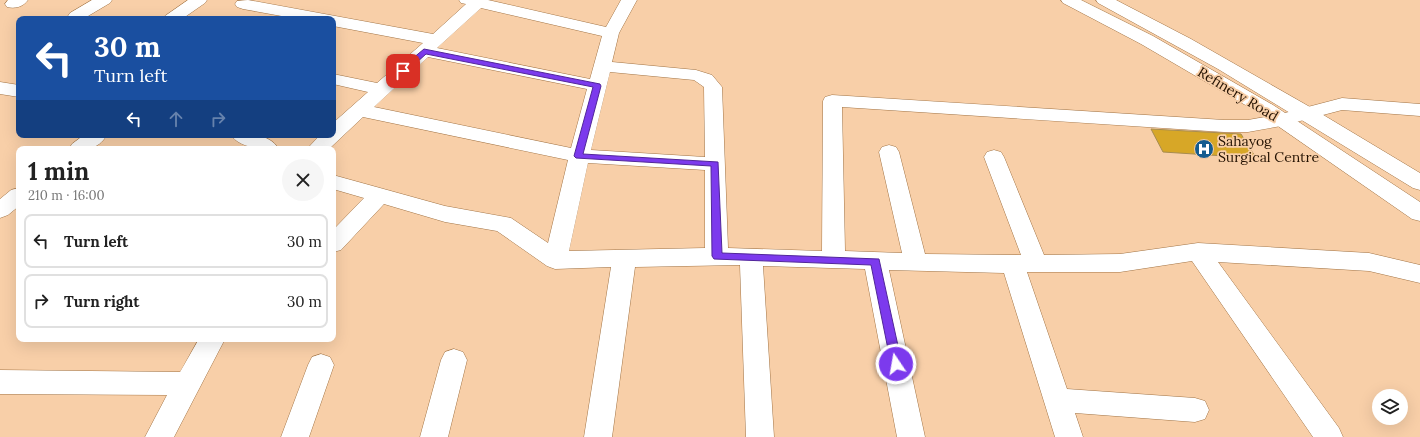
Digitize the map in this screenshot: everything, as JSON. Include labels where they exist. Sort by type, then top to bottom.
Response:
[{"type":"street","points":[[76,16],[104,0]]},
{"type":"street","points":[[175,16],[199,0]]},
{"type":"street","points":[[555,260],[579,156],[611,33],[630,0]]},
{"type":"street","name":"Refinery Road","points":[[1069,0],[1147,40],[1266,109],[1280,120],[1420,213]]},
{"type":"street","name":"Refinery Road","points":[[1104,0],[1180,39],[1307,113],[1420,183]]},
{"type":"street","points":[[336,132],[431,46],[475,1],[611,33]]},
{"type":"street","points":[[243,4],[309,16]]},
{"type":"street","points":[[336,22],[597,86]]},
{"type":"street","points":[[602,66],[696,75],[710,81],[713,87],[717,256]]},
{"type":"street","points":[[336,80],[382,90]]},
{"type":"street","points":[[0,88],[16,91]]},
{"type":"street","points":[[834,260],[832,101],[1224,126],[1248,126],[1280,120],[1342,104],[1420,110]]},
{"type":"street","points":[[360,110],[579,156],[715,164]]},
{"type":"street","points":[[85,146],[94,138]]},
{"type":"street","points":[[248,138],[266,146]]},
{"type":"street","points":[[320,146],[330,138]]},
{"type":"street","points":[[889,152],[916,263]]},
{"type":"street","points":[[994,157],[1025,264],[1057,400],[1069,437]]},
{"type":"street","points":[[336,183],[445,214],[503,224],[555,260],[717,256],[916,263],[1120,263],[1198,252],[1369,262],[1420,274]]},
{"type":"street","points":[[0,189],[16,194]]},
{"type":"street","points":[[336,241],[380,195]]},
{"type":"street","points":[[0,210],[16,197]]},
{"type":"street","points":[[1198,252],[1329,437]]},
{"type":"street","points":[[751,257],[760,437]]},
{"type":"street","points":[[598,437],[624,259]]},
{"type":"street","points":[[875,261],[911,437]]},
{"type":"street","points":[[159,437],[210,342]]},
{"type":"street","points":[[434,437],[454,360]]},
{"type":"street","points":[[295,437],[321,365]]},
{"type":"street","points":[[0,382],[188,384]]},
{"type":"street","points":[[1057,400],[1195,410]]},
{"type":"building","points":[[1151,129],[1241,134],[1256,158],[1163,152]]},
{"type":"place","name":"Sahayog Surgical Centre","points":[[1204,149]]},
{"type":"route","points":[[403,71],[424,52],[597,86],[579,156],[715,164],[717,256],[875,261],[896,364]]}]
